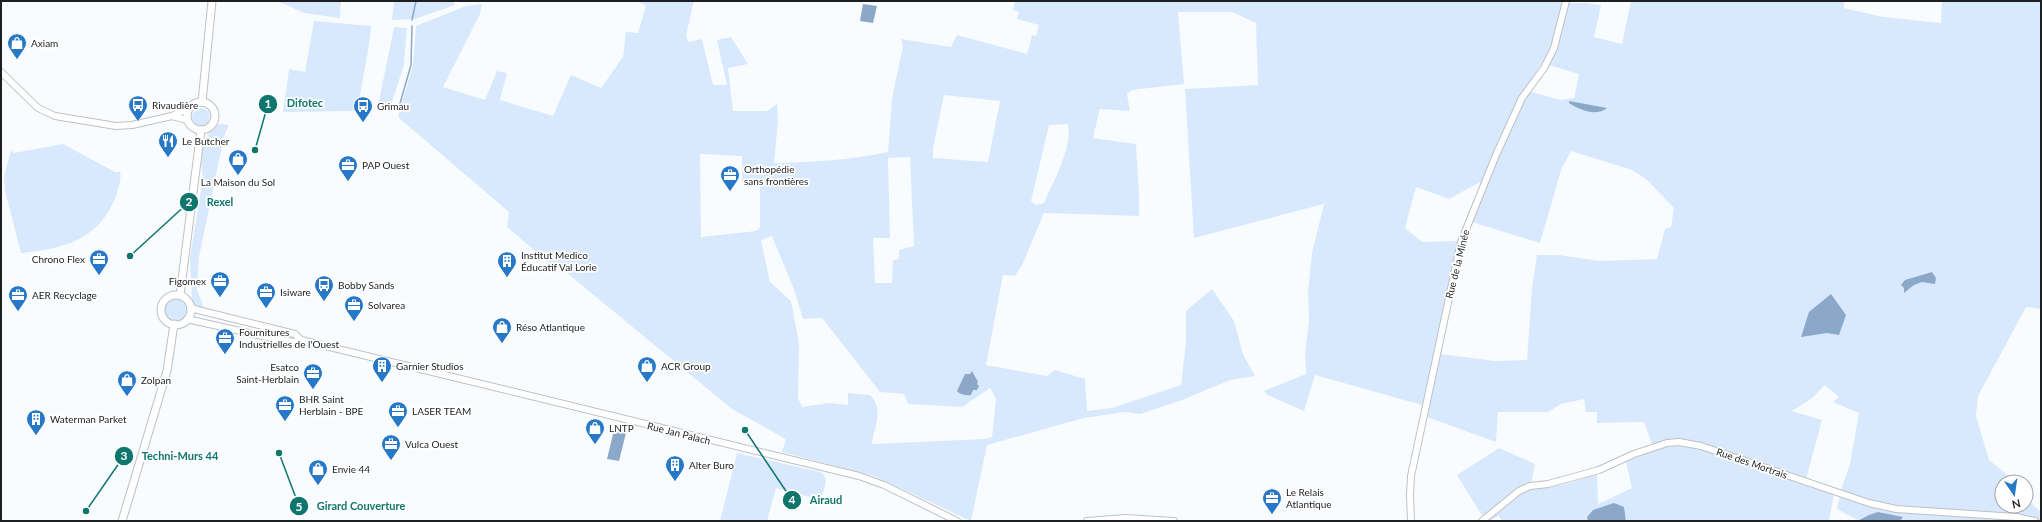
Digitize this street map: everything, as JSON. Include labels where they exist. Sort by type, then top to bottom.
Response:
[{"type":"main road","points":[[202,102],[212,1]]},
{"type":"main road","points":[[202,102],[211,107],[215,117],[210,126],[201,130],[191,126],[187,120],[189,108],[193,104],[202,102]]},
{"type":"main road","points":[[180,296],[201,130]]},
{"type":"main road","points":[[170,296],[180,296],[188,301],[190,308],[187,319],[182,323],[174,324],[164,318],[161,313],[162,305],[170,296]]},
{"type":"main road","points":[[122,521],[168,371],[174,324]]},
{"type":"street","name":"Rue de la Minée","points":[[1411,521],[1411,476],[1461,242],[1496,155],[1522,98],[1544,68],[1554,48],[1566,1]]},
{"type":"street","points":[[1,72],[38,108],[55,116],[121,126],[172,116],[189,108]]},
{"type":"street","points":[[172,116],[187,120]]},
{"type":"street","name":"Rue Jan Palach","points":[[190,308],[296,334],[301,340]]},
{"type":"street","name":"Rue Jan Palach","points":[[187,319],[280,340],[294,342],[301,340],[859,476],[884,485],[957,521]]},
{"type":"street","name":"Rue des Mortrais","points":[[1482,521],[1500,505],[1525,488],[1599,470],[1634,454],[1667,443],[1679,442],[1718,451],[1870,503],[1896,509],[2016,517],[2035,521]]},
{"type":"street","points":[[1087,521],[1125,518],[1174,521]]},
{"type":"shaded area","points":[[278,1],[341,1],[340,18],[304,13]]},
{"type":"shaded area","points":[[394,1],[453,1],[455,5],[415,19],[392,20]]},
{"type":"shaded area","points":[[638,1],[694,1],[686,35],[688,42],[702,39],[713,85],[727,85],[717,40],[731,37],[748,64],[728,68],[733,111],[767,111],[777,104],[778,121],[774,163],[831,160],[888,152],[892,99],[903,46],[901,39],[951,47],[957,35],[1027,54],[1032,35],[1036,36],[1039,25],[1017,19],[1019,12],[1013,10],[1015,1],[1563,1],[1563,3],[1586,3],[1601,5],[1594,37],[1622,44],[1631,1],[1844,1],[1844,8],[1883,17],[1941,23],[1942,1],[2041,1],[2041,309],[2026,307],[1978,396],[1976,416],[1989,460],[2006,474],[1994,474],[1994,514],[2034,514],[2034,506],[2041,512],[2041,521],[1900,521],[1869,515],[1858,520],[1837,509],[1841,490],[1850,464],[1859,413],[1833,402],[1839,397],[1825,385],[1811,399],[1792,411],[1822,420],[1805,483],[1834,493],[1829,521],[1626,521],[1627,518],[1603,507],[1593,510],[1587,517],[1588,521],[1502,521],[1499,516],[1489,521],[1481,514],[1457,475],[1499,448],[1535,464],[1531,484],[1547,487],[1555,486],[1597,474],[1598,504],[1632,488],[1626,462],[1654,450],[1644,422],[1597,423],[1597,412],[1586,412],[1584,399],[1561,404],[1548,412],[1498,412],[1496,442],[1427,417],[1429,407],[1315,375],[1304,411],[1267,395],[1264,391],[1306,374],[1305,353],[1309,320],[1308,291],[1312,253],[1324,204],[1194,238],[1185,89],[1258,85],[1256,23],[1232,12],[1178,12],[1184,84],[1132,90],[1127,94],[1130,111],[1100,109],[1093,138],[1136,144],[1139,216],[1044,213],[1023,263],[1015,276],[1003,275],[986,365],[1047,376],[1055,370],[1085,379],[1087,411],[1112,408],[1181,385],[1186,343],[1186,311],[1212,289],[1234,321],[1243,354],[1255,376],[1230,380],[1182,400],[1140,414],[1124,412],[1084,418],[987,445],[971,521],[874,476],[782,452],[786,439],[732,409],[561,268],[549,263],[507,227],[509,212],[398,117],[413,65],[416,26],[466,6],[482,4],[480,14],[443,87],[485,100],[497,71],[507,73],[500,100],[553,116],[571,75],[601,88],[623,57],[626,32],[638,33],[646,6]],"holes":[[[1542,63],[1579,74],[1574,98],[1561,100],[1524,90]],[[944,95],[1000,101],[988,162],[933,158],[933,148]],[[1068,124],[1069,134],[1065,154],[1044,203],[1035,205],[1031,201],[1049,125]],[[1571,151],[1632,170],[1646,179],[1674,208],[1671,227],[1665,229],[1657,259],[1600,261],[1559,255],[1537,255],[1532,287],[1527,360],[1495,361],[1441,354],[1446,315],[1461,246],[1456,241],[1422,242],[1405,228],[1416,187],[1449,199],[1480,182],[1487,185],[1472,222],[1540,243],[1561,170]],[[700,154],[742,156],[742,182],[760,182],[760,227],[756,231],[701,237]],[[910,157],[914,246],[899,250],[899,259],[893,260],[892,283],[875,283],[873,238],[890,238],[888,158]],[[772,236],[795,292],[803,319],[822,318],[880,392],[904,394],[908,404],[962,407],[990,388],[996,399],[992,437],[985,439],[872,444],[878,413],[877,407],[870,395],[848,393],[848,405],[829,403],[802,407],[798,398],[799,343],[791,301],[770,282],[761,240]]]},
{"type":"shaded area","points":[[314,21],[371,26],[358,111],[283,112],[289,69],[305,72]]},
{"type":"shaded area","points":[[394,27],[407,28],[404,65],[389,111],[377,111]]},
{"type":"shaded area","points":[[201,108],[207,111],[210,117],[207,123],[201,126],[195,123],[192,117],[195,111]]},
{"type":"shaded area","points":[[221,124],[229,125],[224,136],[199,257],[197,290],[204,308],[195,306],[192,300],[190,258],[203,177],[201,162],[203,146],[210,132]]},
{"type":"shaded area","points":[[63,144],[115,172],[120,172],[120,181],[116,196],[109,211],[100,223],[78,240],[52,249],[21,253],[5,191],[4,177],[11,150],[14,153]]},
{"type":"shaded area","points":[[175,299],[183,302],[186,310],[183,318],[175,321],[167,318],[164,310],[167,302]]},
{"type":"shaded area","points":[[737,453],[820,472],[824,475],[826,482],[821,500],[776,488],[767,521],[720,521]]},
{"type":"water","points":[[863,4],[877,6],[873,23],[860,21]]},
{"type":"water","points":[[1569,101],[1607,108],[1603,111],[1588,112],[1573,106],[1569,103]]},
{"type":"water","points":[[1932,272],[1936,278],[1935,284],[1922,282],[1914,285],[1904,293],[1904,288],[1901,285],[1905,280]]},
{"type":"water","points":[[1831,294],[1846,315],[1839,335],[1827,333],[1801,337],[1809,312]]},
{"type":"water","points":[[972,371],[978,382],[977,384],[979,386],[977,390],[973,390],[971,395],[959,393],[957,391],[965,374],[970,374]]},
{"type":"water","points":[[615,426],[627,429],[619,461],[607,459]]},
{"type":"water","points":[[1614,503],[1624,507],[1626,521],[1588,521],[1587,517],[1593,510]]},
{"type":"water","points":[[1878,512],[1903,517],[1900,521],[1857,521]]},
{"type":"waterway","points":[[412,20],[416,1]]},
{"type":"waterway","points":[[399,107],[411,65],[412,26]]},
{"type":"place","name":"Axiam","points":[[17,60]]},
{"type":"place","name":"Rivaudière","points":[[138,122]]},
{"type":"place","name":"Grimau","points":[[363,123]]},
{"type":"place","name":"Difotec","points":[[255,150]]},
{"type":"place","name":"Le Butcher","points":[[168,158]]},
{"type":"place","name":"La Maison du Sol","points":[[238,176]]},
{"type":"place","name":"PAP Ouest","points":[[348,182]]},
{"type":"place","name":"Orthopédie sans frontières","points":[[730,192]]},
{"type":"place","name":"Rexel","points":[[130,256]]},
{"type":"place","name":"Chrono Flex","points":[[99,276]]},
{"type":"place","name":"Institut Medico Éducatif Val Lorie","points":[[507,278]]},
{"type":"place","name":"Figomex","points":[[220,298]]},
{"type":"place","name":"Bobby Sands","points":[[324,302]]},
{"type":"place","name":"Isiware","points":[[266,309]]},
{"type":"place","name":"AER Recyclage","points":[[18,312]]},
{"type":"place","name":"Solvarea","points":[[354,322]]},
{"type":"place","name":"Réso Atlantique","points":[[502,344]]},
{"type":"place","name":"Fournitures Industrielles de l'Ouest","points":[[225,355]]},
{"type":"place","name":"Garnier Studios","points":[[382,383]]},
{"type":"place","name":"ACR Group","points":[[647,383]]},
{"type":"place","name":"Esatco Saint-Herblain","points":[[313,390]]},
{"type":"place","name":"Zolpan","points":[[127,397]]},
{"type":"place","name":"BHR Saint Herblain - BPE","points":[[285,422]]},
{"type":"place","name":"LASER TEAM","points":[[398,428]]},
{"type":"place","name":"Airaud","points":[[745,430]]},
{"type":"place","name":"Waterman Parket","points":[[36,436]]},
{"type":"place","name":"LNTP","points":[[595,445]]},
{"type":"place","name":"Girard Couverture","points":[[279,453]]},
{"type":"place","name":"Vulca Ouest","points":[[391,461]]},
{"type":"place","name":"Alter Buro","points":[[675,482]]},
{"type":"place","name":"Envie 44","points":[[318,486]]},
{"type":"place","name":"Techni-Murs 44","points":[[86,511]]},
{"type":"place","name":"Le Relais Atlantique","points":[[1272,515]]}]
